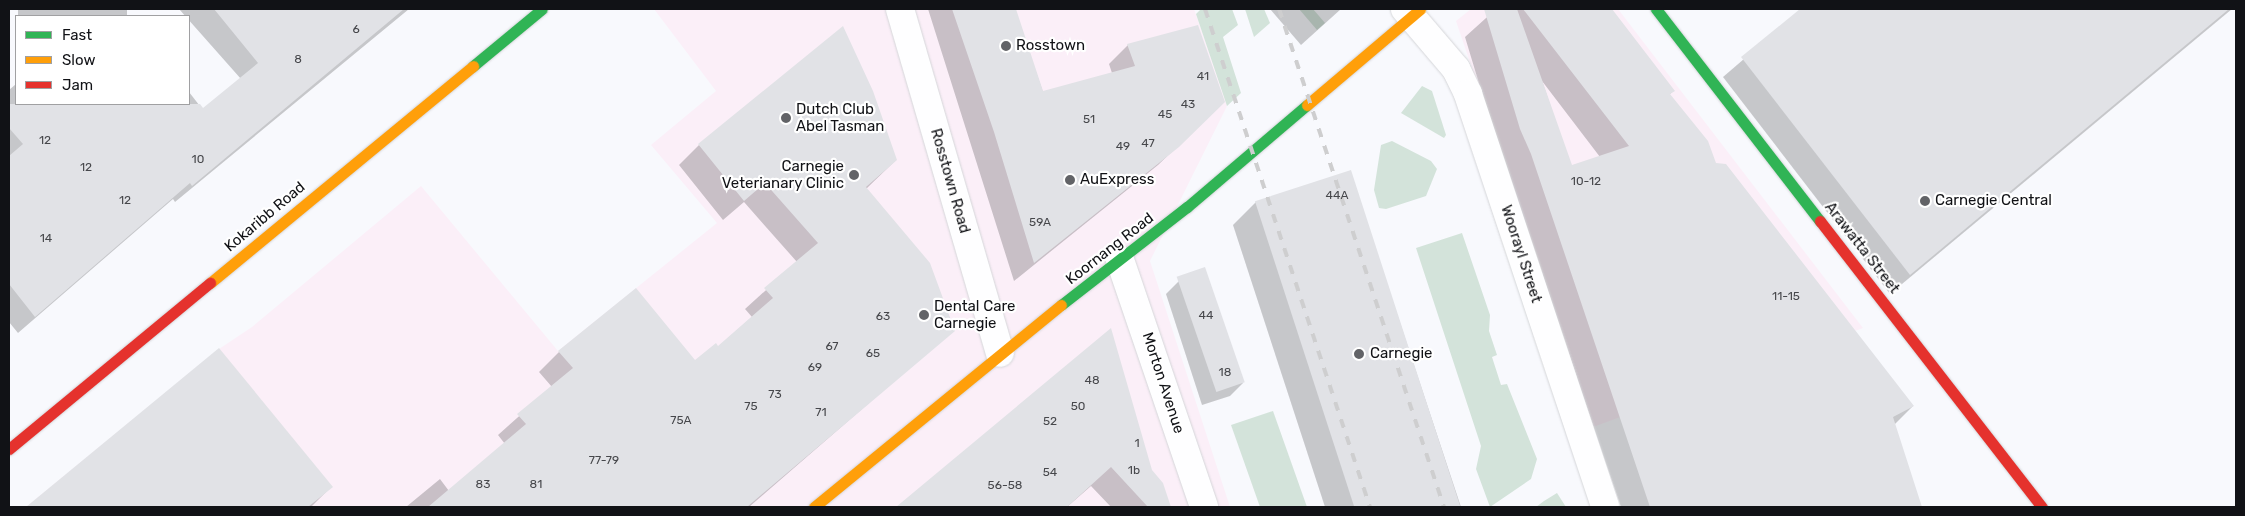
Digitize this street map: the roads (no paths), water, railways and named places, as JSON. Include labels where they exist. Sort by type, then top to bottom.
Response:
[{"type":"street","name":"Kokaribb Road","points":[[9,449],[542,9]]},
{"type":"street","name":"Rosstown Road","points":[[900,9],[1000,353]]},
{"type":"street","name":"Arawatta Street","points":[[1656,9],[2042,507]]},
{"type":"street","name":"Koornang Road","points":[[814,507],[1000,353],[1120,260],[1230,171],[1412,11]]},
{"type":"street","name":"Woorayl Street","points":[[1412,11],[1456,69],[1468,94],[1605,507]]},
{"type":"street","name":"Morton Avenue","points":[[1120,260],[1204,507]]},
{"type":"railway","points":[[1205,9],[1370,507]]},
{"type":"railway","points":[[1279,9],[1444,507]]},
{"type":"place","name":"Rosstown","points":[[1006,46]]},
{"type":"place","name":"Dutch Club Abel Tasman","points":[[786,118]]},
{"type":"place","name":"Carnegie Veterianary Clinic","points":[[854,175]]},
{"type":"place","name":"AuExpress","points":[[1070,180]]},
{"type":"place","name":"Carnegie Central","points":[[1925,201]]},
{"type":"place","name":"Dental Care Carnegie","points":[[924,315]]},
{"type":"place","name":"Carnegie","points":[[1359,354]]}]
